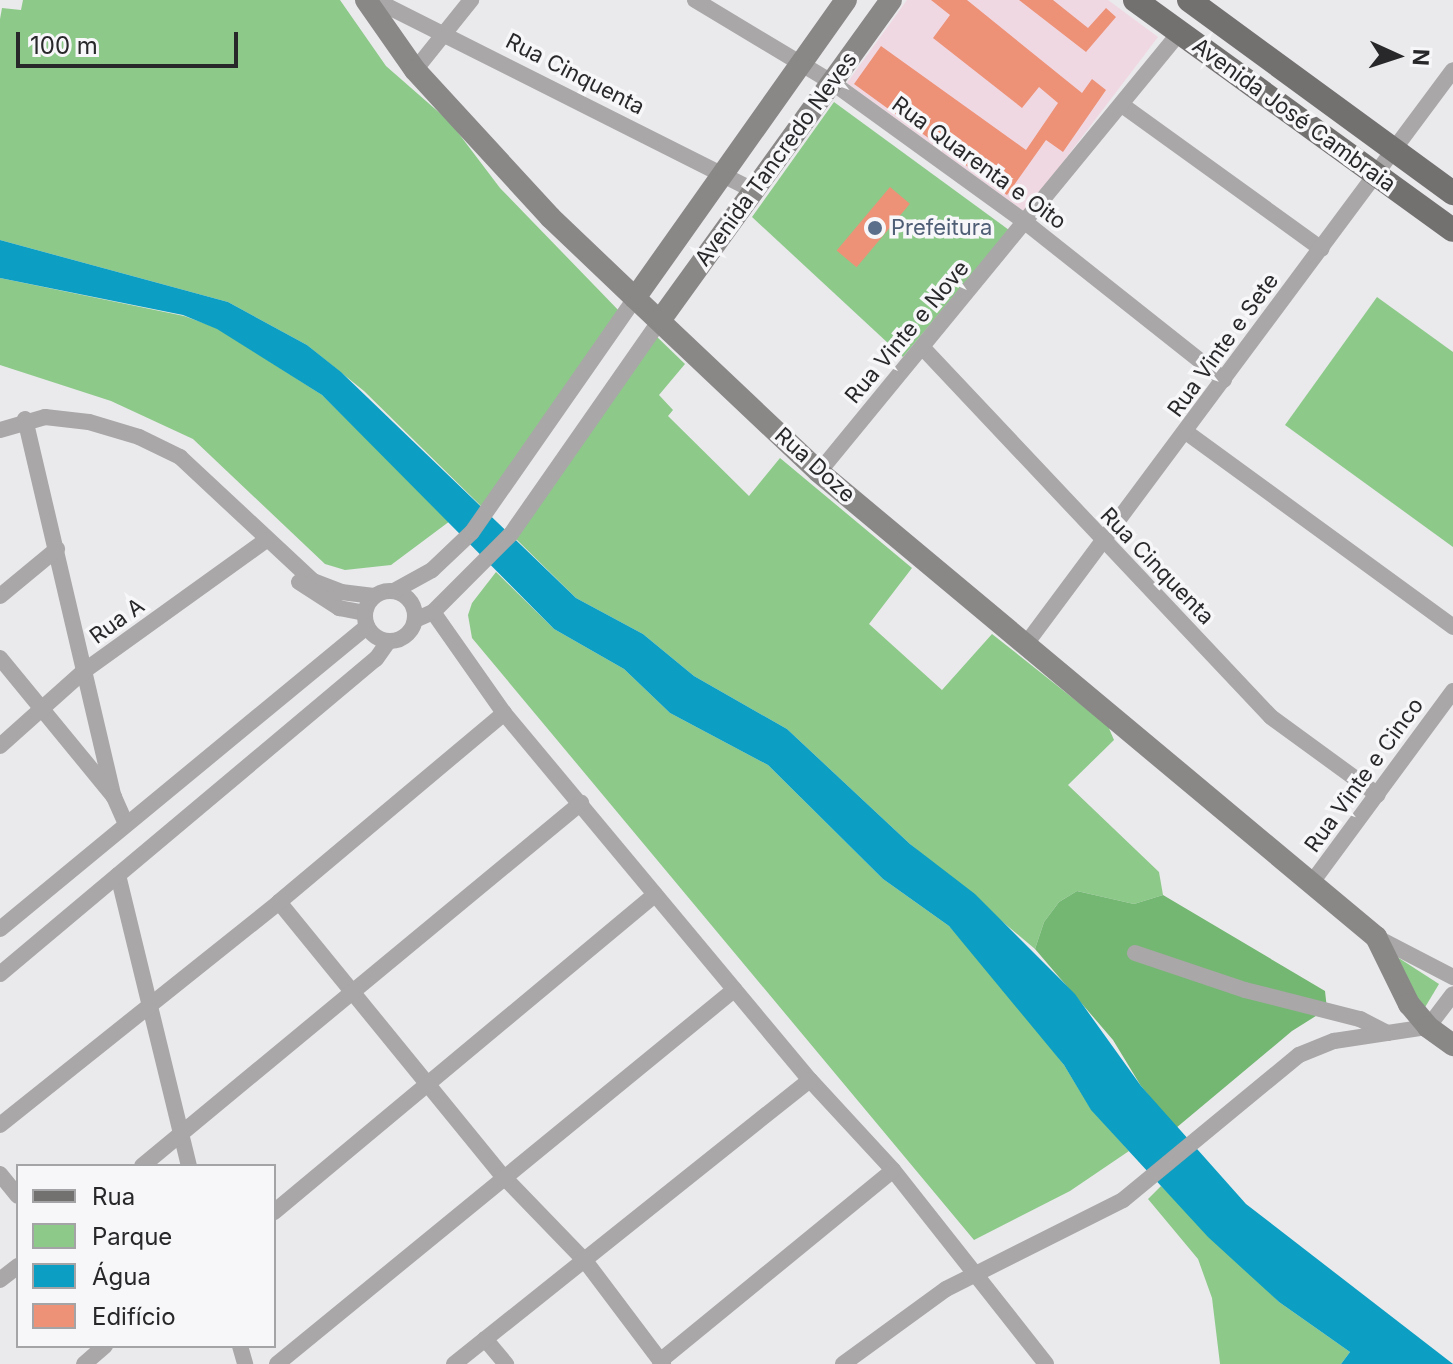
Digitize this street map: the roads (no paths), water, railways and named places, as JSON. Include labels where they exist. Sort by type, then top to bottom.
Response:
[{"type":"main road","name":"Avenida José Cambraia","points":[[1135,0],[1453,230]]},
{"type":"main road","name":"Avenida José Cambraia","points":[[1199,3],[1453,193]]},
{"type":"street","name":"Rua Doze","points":[[366,0],[415,70],[550,217],[819,472],[1376,937]]},
{"type":"street","name":"Rua Cinquenta","points":[[375,0],[448,34],[754,191]]},
{"type":"street","points":[[415,70],[448,34],[471,0]]},
{"type":"street","name":"Rua Quarenta e Oito","points":[[695,0],[833,83],[1025,222],[1224,380]]},
{"type":"street","name":"Avenida Tancredo Neves","points":[[635,298],[846,0]]},
{"type":"street","name":"Avenida Tancredo Neves","points":[[661,319],[891,0]]},
{"type":"street","name":"Rua Vinte e Nove","points":[[819,472],[1180,32]]},
{"type":"street","name":"Rua Vinte e Sete","points":[[1026,644],[1453,70]]},
{"type":"street","points":[[1122,105],[1322,249]]},
{"type":"street","points":[[263,542],[313,581],[341,592],[374,596],[394,591],[432,570],[472,532],[635,298]]},
{"type":"street","points":[[415,620],[433,612],[511,534],[661,319]]},
{"type":"street","name":"Rua Cinquenta","points":[[923,348],[1102,542],[1271,717],[1378,795]]},
{"type":"street","points":[[0,430],[25,419],[89,422],[139,437],[180,457],[315,594],[366,620],[388,642]]},
{"type":"street","points":[[25,419],[114,797],[125,822]]},
{"type":"street","points":[[1186,432],[1453,627]]},
{"type":"street","name":"Rua A","points":[[0,746],[42,705],[84,671],[263,542]]},
{"type":"street","points":[[0,596],[57,549]]},
{"type":"street","points":[[0,974],[376,659],[388,642],[408,634],[415,620],[413,605],[394,591]]},
{"type":"street","points":[[0,929],[366,620],[374,596]]},
{"type":"street","points":[[433,612],[504,713],[810,1080],[893,1170],[1044,1363]]},
{"type":"street","points":[[0,658],[42,705],[114,797]]},
{"type":"street","name":"Rua Vinte e Cinco","points":[[1310,885],[1453,691]]},
{"type":"street","points":[[0,1125],[279,902],[504,713]]},
{"type":"street","points":[[145,1164],[581,803]]},
{"type":"street","points":[[118,875],[188,1164]]},
{"type":"street","points":[[276,1210],[430,1086],[655,894]]},
{"type":"street","points":[[279,902],[502,1175],[586,1262],[662,1362],[893,1170]]},
{"type":"street","points":[[1376,937],[1453,977]]},
{"type":"street","points":[[1376,937],[1397,984],[1428,1027],[1453,1045]]},
{"type":"street","points":[[1135,953],[1245,990],[1360,1019],[1388,1033]]},
{"type":"street","points":[[277,1364],[502,1175],[734,990]]},
{"type":"street","points":[[843,1364],[973,1275],[1095,1216],[1192,1143],[1299,1055],[1334,1041],[1428,1027],[1453,994]]},
{"type":"street","points":[[454,1364],[586,1262],[810,1080]]},
{"type":"street","points":[[0,1174],[16,1194]]},
{"type":"street","points":[[0,1280],[16,1268]]},
{"type":"street","points":[[485,1339],[506,1364]]},
{"type":"street","points":[[84,1364],[103,1348]]},
{"type":"water","points":[[0,240],[228,302],[307,345],[341,372],[576,598],[643,634],[694,676],[787,729],[910,844],[975,894],[1075,994],[1141,1086],[1246,1204],[1453,1364],[1341,1364],[1350,1352],[1279,1302],[1208,1237],[1091,1110],[1064,1065],[949,926],[883,879],[768,765],[670,713],[624,669],[554,629],[322,395],[217,329],[183,315],[0,278]]},
{"type":"place","name":"Prefeitura","points":[[875,228]]}]
